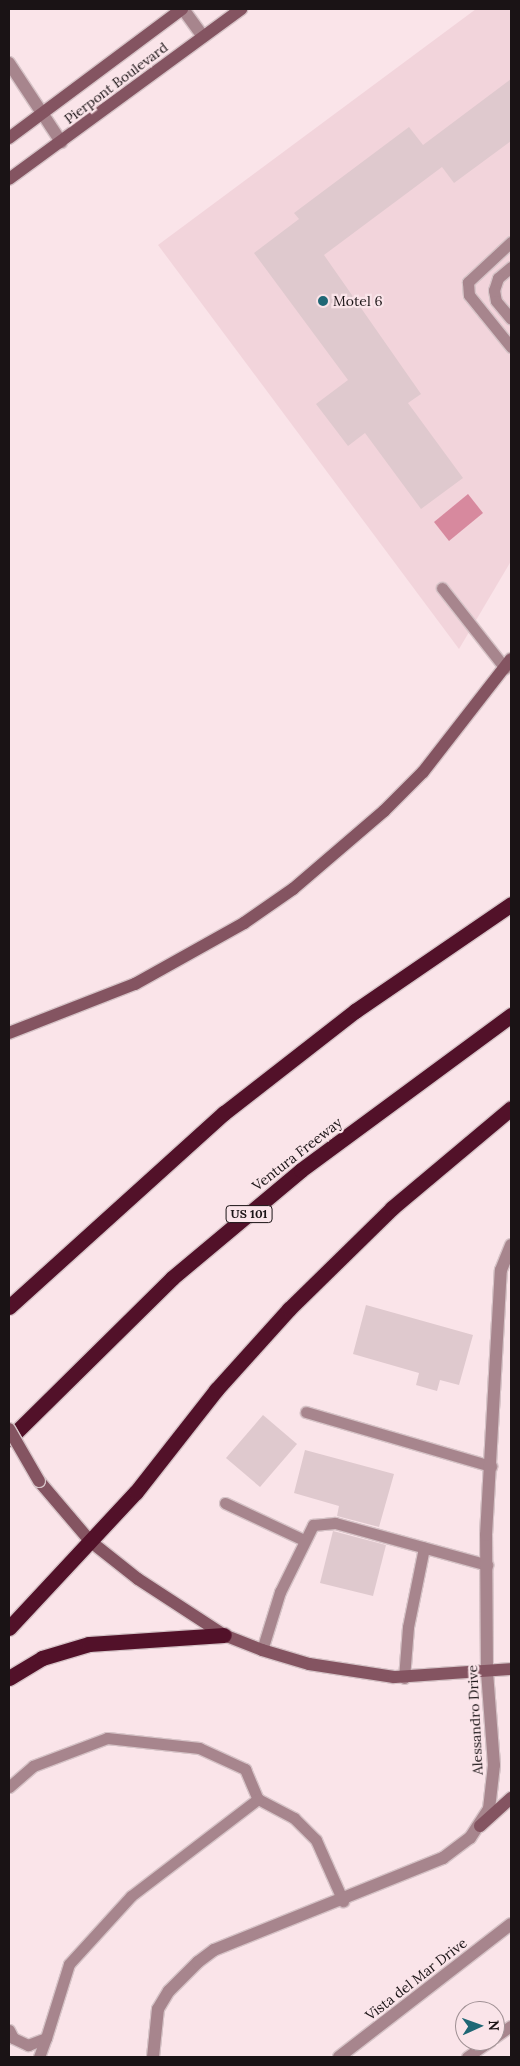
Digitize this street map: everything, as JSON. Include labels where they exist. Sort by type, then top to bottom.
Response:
[{"type":"highway","points":[[9,1307],[224,1113],[355,1011],[511,904]]},
{"type":"highway","name":"Ventura Freeway","points":[[9,1439],[172,1278],[301,1170],[511,1015]]},
{"type":"highway","points":[[9,1628],[136,1492],[216,1390],[289,1309],[392,1208],[511,1108]]},
{"type":"highway","points":[[9,1678],[42,1658],[89,1644],[224,1635]]},
{"type":"main road","name":"Pierpont Boulevard","points":[[9,138],[182,9]]},
{"type":"main road","name":"Pierpont Boulevard","points":[[9,179],[241,9]]},
{"type":"main road","points":[[9,1033],[135,984],[236,928],[293,889],[384,811],[423,772],[508,663]]},
{"type":"main road","points":[[9,1429],[51,1497],[90,1540],[138,1579],[224,1635],[262,1650],[309,1664],[404,1678],[511,1669]]},
{"type":"main road","points":[[480,1826],[511,1798]]},
{"type":"street","points":[[182,9],[203,37]]},
{"type":"street","points":[[9,63],[61,142]]},
{"type":"street","name":"Alessandro Drive","points":[[153,2057],[158,2009],[169,1991],[198,1962],[214,1950],[342,1901],[443,1858],[480,1826],[493,1791],[494,1765],[487,1672],[487,1566],[500,1270],[511,1245]]},
{"type":"street","name":"Vista del Mar Drive","points":[[339,2057],[511,1924]]},
{"type":"lane","points":[[511,242],[468,282],[469,295],[511,346]]},
{"type":"lane","points":[[511,267],[498,278],[494,290],[496,301],[511,319]]},
{"type":"lane","points":[[442,588],[508,663]]},
{"type":"lane","points":[[306,1412],[491,1466]]},
{"type":"lane","points":[[226,1503],[304,1540]]},
{"type":"lane","points":[[262,1650],[280,1592],[313,1525],[334,1523],[487,1566]]},
{"type":"lane","points":[[404,1678],[408,1627],[424,1548]]},
{"type":"lane","points":[[9,1787],[33,1766],[107,1738],[199,1748],[245,1769],[258,1799],[294,1818],[316,1840],[342,1901]]},
{"type":"lane","points":[[39,2057],[69,1964],[131,1896],[258,1799]]},
{"type":"lane","points":[[9,2030],[13,2038],[28,2045],[46,2038]]},
{"type":"shaded area","points":[[476,9],[511,9],[511,561],[459,649],[158,245]]},
{"type":"shaded area","points":[[468,494],[483,513],[449,541],[434,522]]},
{"type":"building","name":"Motel 6","points":[[511,79],[511,141],[454,183],[442,167],[324,255],[421,394],[408,403],[463,478],[421,509],[365,433],[348,446],[316,404],[348,380],[254,253],[299,219],[294,213],[409,127],[423,145]]},
{"type":"building","points":[[366,1305],[473,1335],[459,1385],[440,1380],[437,1391],[416,1385],[419,1373],[353,1354]]},
{"type":"building","points":[[263,1415],[297,1444],[260,1487],[226,1458]]},
{"type":"building","points":[[305,1450],[394,1474],[379,1527],[337,1516],[339,1506],[294,1493]]},
{"type":"building","points":[[333,1531],[386,1545],[373,1596],[320,1583]]},
{"type":"place","name":"Motel 6","points":[[323,301]]}]
